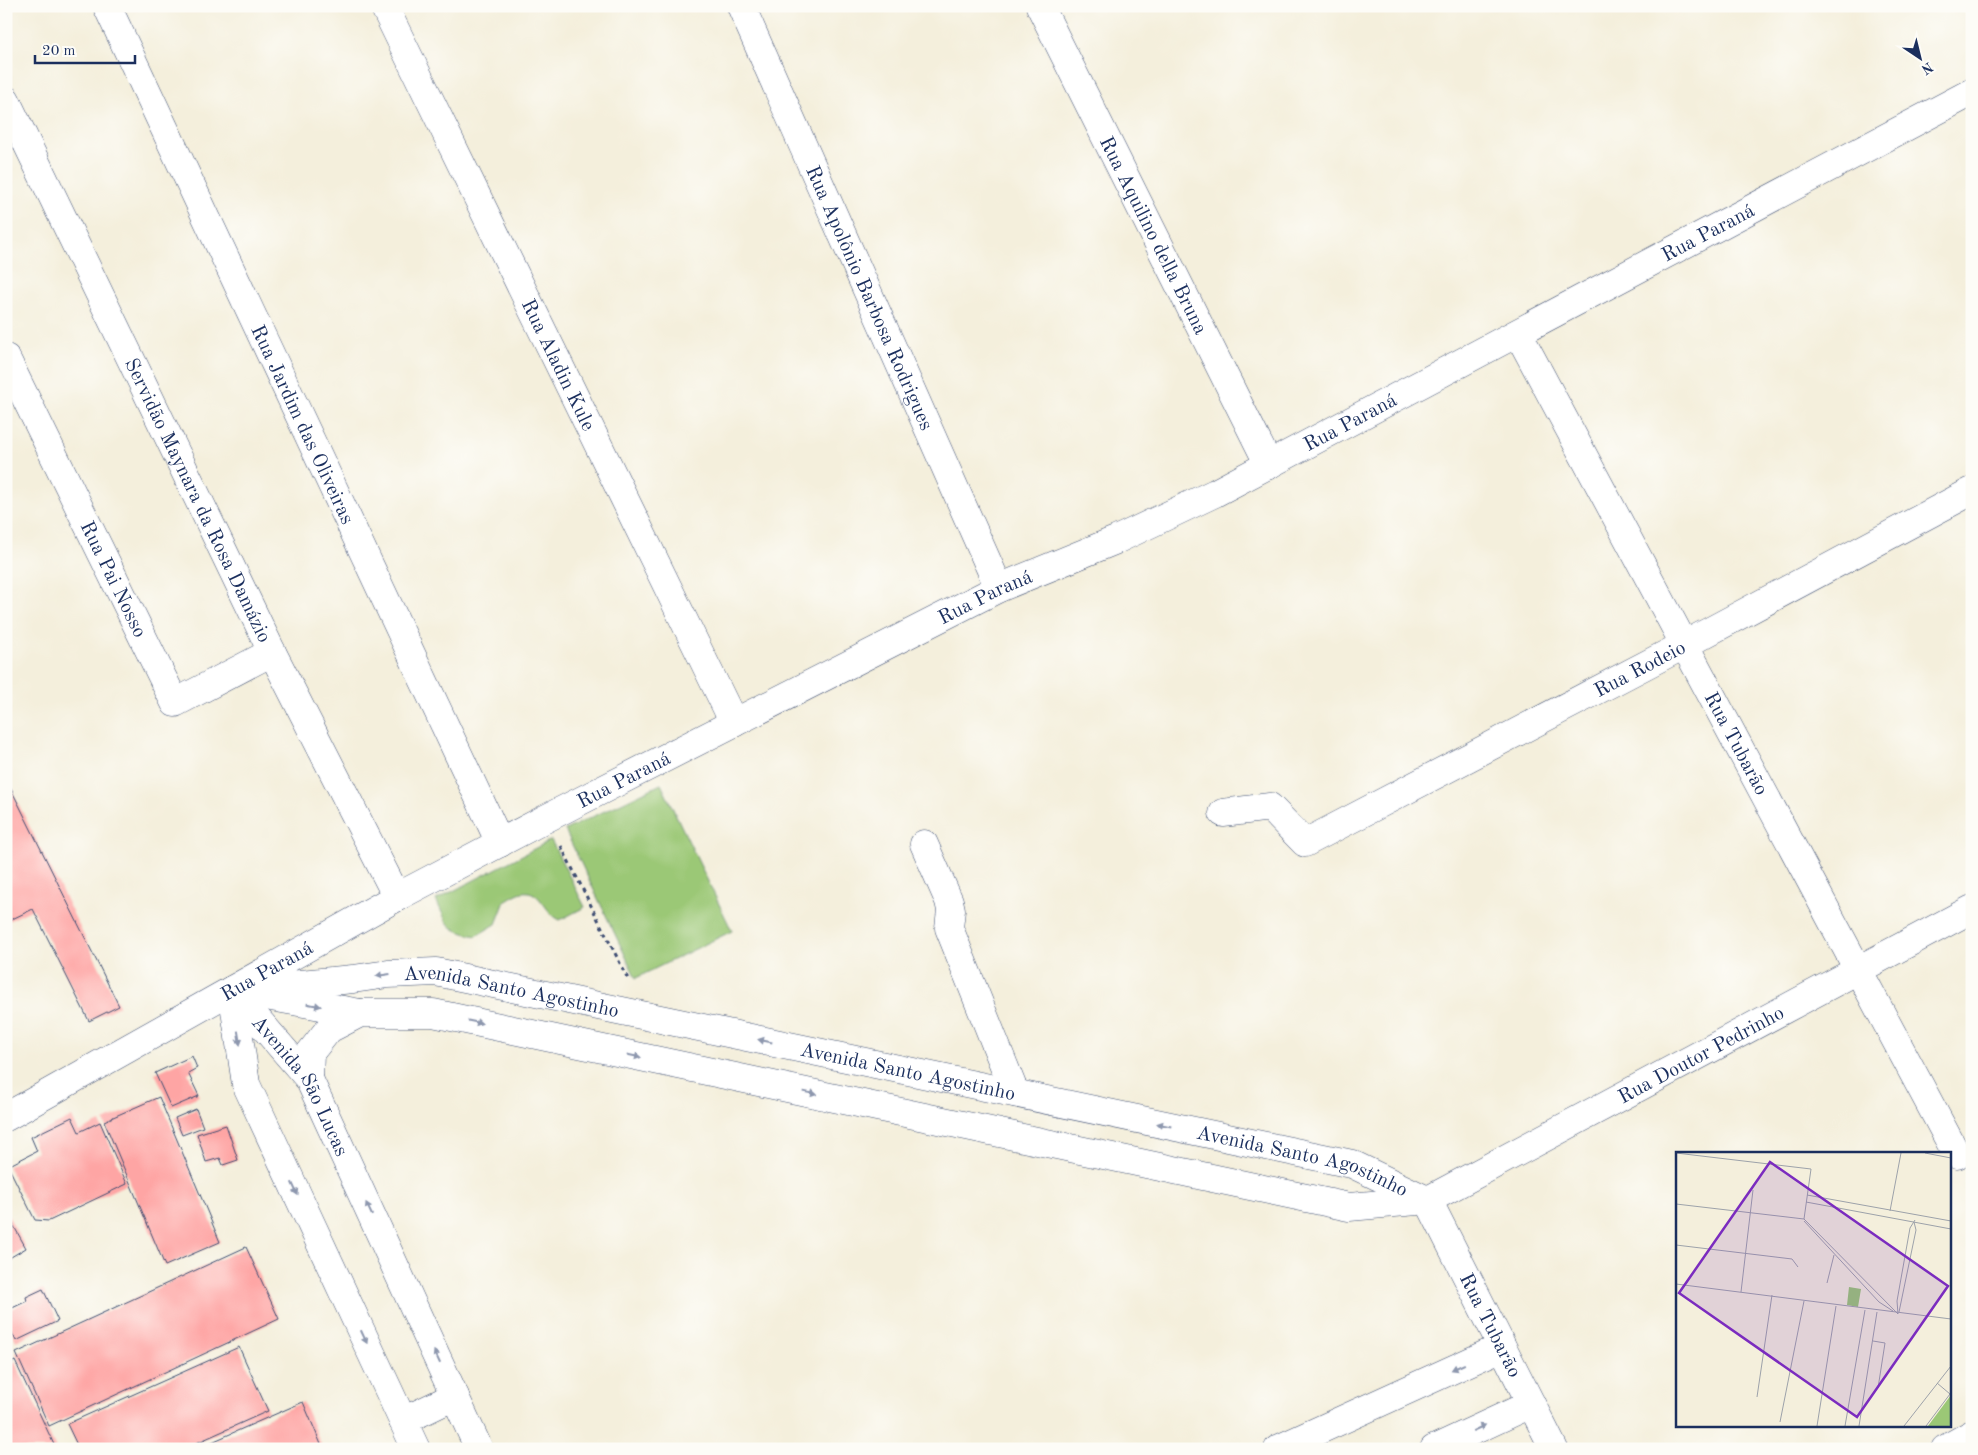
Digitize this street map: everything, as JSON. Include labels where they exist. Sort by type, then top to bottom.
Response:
[{"type":"street","name":"Rua Jardim das Oliveiras","points":[[107,6],[500,843]]},
{"type":"street","name":"Rua Aladin Kule","points":[[384,6],[734,723]]},
{"type":"street","name":"Rua Apolônio Barbosa Rodrigues","points":[[741,6],[999,588]]},
{"type":"street","name":"Rua Aquilino della Bruna","points":[[1040,6],[1269,465]]},
{"type":"street","name":"Rua Paraná","points":[[6,1117],[397,897],[500,843],[999,588],[1116,540],[1215,493],[1972,92]]},
{"type":"street","name":"Servidão Maynara da Rosa Damázio","points":[[6,100],[272,652],[397,897]]},
{"type":"street","name":"Rua Tubarão","points":[[1518,333],[1957,1155]]},
{"type":"street","name":"Rua Pai Nosso","points":[[6,358],[176,702],[272,652]]},
{"type":"street","name":"Rua Rodeio","points":[[1223,813],[1270,807],[1305,843],[1972,491]]},
{"type":"street","points":[[924,844],[949,901],[951,910],[949,928],[1015,1093]]},
{"type":"street","name":"Rua Doutor Pedrinho","points":[[1428,1200],[1972,909]]},
{"type":"street","name":"Avenida Santo Agostinho","points":[[232,990],[353,980],[388,974],[436,972],[1352,1164],[1428,1200]]},
{"type":"street","name":"Avenida Santo Agostinho","points":[[232,990],[360,1013],[433,1013],[1349,1207],[1428,1200]]},
{"type":"street","name":"Avenida São Lucas","points":[[232,990],[309,1080],[479,1449]]},
{"type":"street","name":"Avenida São Lucas","points":[[232,990],[246,1084],[416,1449]]},
{"type":"street","name":"Avenida Santo Agostinho","points":[[309,1080],[310,1053],[329,1029],[360,1013]]},
{"type":"street","points":[[840,1100],[848,1058]]},
{"type":"street","name":"Rua Tubarão","points":[[1428,1200],[1554,1449]]},
{"type":"street","points":[[1278,1449],[1502,1347]]},
{"type":"street","points":[[403,1421],[455,1396]]},
{"type":"street","points":[[1434,1449],[1531,1404]]},
{"type":"street","points":[[1945,1449],[1972,1434]]},
{"type":"path","points":[[548,818],[648,1017]]},
{"type":"green space","points":[[661,784],[732,931],[636,978],[565,830]]},
{"type":"green space","points":[[551,840],[585,907],[560,920],[534,894],[523,892],[505,901],[496,924],[476,936],[454,929],[446,921],[436,900]]},
{"type":"building","points":[[8,783],[119,1006],[89,1021],[33,909],[6,922],[6,784]]},
{"type":"building","points":[[192,1056],[197,1068],[188,1073],[199,1096],[171,1108],[155,1073]]},
{"type":"building","points":[[159,1097],[220,1242],[165,1266],[104,1121]]},
{"type":"building","points":[[196,1109],[203,1127],[182,1135],[175,1118]]},
{"type":"building","points":[[72,1117],[79,1132],[100,1122],[127,1184],[49,1221],[35,1220],[8,1166],[37,1151],[31,1137]]},
{"type":"building","points":[[226,1125],[238,1160],[223,1165],[220,1158],[206,1162],[197,1134]]},
{"type":"building","points":[[6,1212],[26,1248],[6,1260]]},
{"type":"building","points":[[246,1247],[279,1319],[49,1426],[16,1353]]},
{"type":"building","points":[[43,1289],[58,1321],[16,1341],[6,1321],[6,1311],[27,1301],[26,1297]]},
{"type":"building","points":[[239,1347],[268,1411],[183,1449],[79,1449],[67,1424]]},
{"type":"building","points":[[15,1361],[56,1449],[6,1449],[6,1365]]},
{"type":"building","points":[[303,1402],[323,1449],[196,1449]]}]
